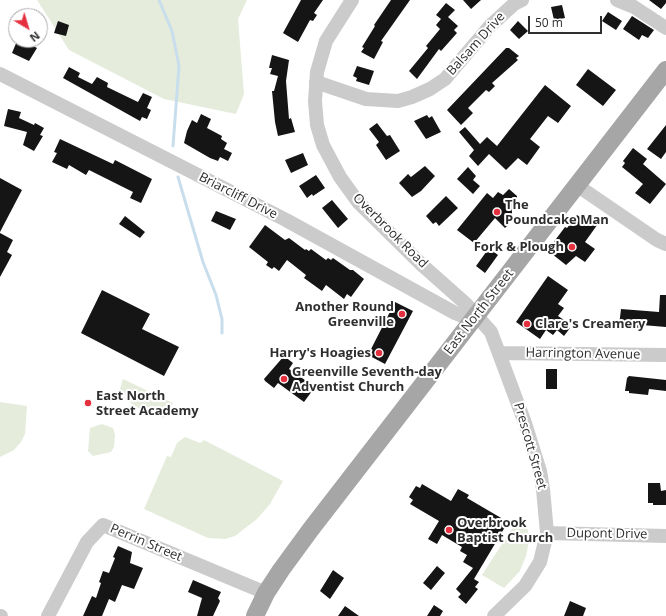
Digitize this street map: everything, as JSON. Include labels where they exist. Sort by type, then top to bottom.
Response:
[{"type":"main road","name":"East North Street","points":[[255,616],[266,593],[303,541],[666,70]]},
{"type":"street","name":"Overbrook Road","points":[[352,0],[326,41],[321,55],[316,82],[315,101],[317,125],[323,145],[340,177],[358,202],[421,264],[466,304],[476,316]]},
{"type":"street","name":"Balsam Drive","points":[[316,82],[366,99],[398,102],[412,97],[430,89],[444,79],[498,17],[514,4],[522,0]]},
{"type":"street","points":[[617,0],[634,7],[666,28]]},
{"type":"street","name":"Briarcliff Drive","points":[[0,74],[286,220],[455,313],[465,316],[476,316]]},
{"type":"street","points":[[578,186],[657,240],[666,244]]},
{"type":"street","name":"Prescott Street","points":[[476,316],[491,332],[501,353],[525,423],[540,471],[547,533],[540,562],[534,574],[510,602],[494,616]]},
{"type":"street","name":"Harrington Avenue","points":[[501,353],[666,355]]},
{"type":"street","name":"Perrin Street","points":[[48,616],[87,542],[103,525],[266,593]]},
{"type":"street","name":"Dupont Drive","points":[[547,533],[666,536]]},
{"type":"green space","points":[[37,0],[247,0],[238,19],[244,94],[236,114],[164,99],[69,50],[48,17],[48,8],[42,8]]},
{"type":"green space","points":[[123,379],[173,403],[164,418],[138,408],[131,403],[120,389]]},
{"type":"green space","points":[[0,402],[27,406],[25,434],[21,442],[14,450],[0,457]]},
{"type":"green space","points":[[102,424],[113,428],[115,435],[114,447],[111,452],[93,456],[88,451],[90,428]]},
{"type":"green space","points":[[185,437],[200,443],[204,440],[283,481],[270,504],[257,519],[235,536],[225,539],[208,538],[144,509],[167,456],[171,457],[177,443]]},
{"type":"green space","points":[[518,519],[527,524],[529,541],[526,556],[520,571],[504,588],[482,575]]},
{"type":"building","points":[[301,0],[323,0],[314,13],[317,15],[313,21],[310,20],[298,42],[283,33]]},
{"type":"building","points":[[391,0],[410,0],[381,41],[383,42],[374,59],[361,52],[364,48],[362,47],[375,26],[374,25]]},
{"type":"building","points":[[463,0],[481,0],[471,9]]},
{"type":"building","points":[[649,0],[666,0],[666,3],[661,9]]},
{"type":"building","points":[[446,3],[455,10],[448,17],[458,26],[454,30],[457,33],[441,51],[439,49],[417,79],[409,71],[428,48],[426,46],[440,29],[436,25],[441,19],[436,15]]},
{"type":"building","points":[[562,5],[565,18],[554,20],[551,7]]},
{"type":"building","points":[[608,12],[622,21],[616,30],[602,21]]},
{"type":"building","points":[[632,16],[654,30],[648,38],[642,35],[639,40],[623,29]]},
{"type":"building","points":[[58,21],[69,25],[66,36],[54,33]]},
{"type":"building","points":[[518,21],[528,31],[519,39],[510,30]]},
{"type":"building","points":[[14,48],[37,48],[29,61],[12,53]]},
{"type":"building","points":[[506,48],[509,48],[519,56],[516,58],[518,60],[492,83],[495,86],[489,92],[486,90],[468,108],[473,113],[461,125],[447,110]]},
{"type":"building","points":[[272,55],[289,60],[286,81],[289,119],[291,118],[295,132],[278,136],[272,91],[274,91],[278,76],[270,74],[272,68],[269,68]]},
{"type":"building","points":[[357,66],[374,71],[369,85],[356,81],[357,78],[353,76]]},
{"type":"building","points":[[69,67],[80,73],[78,77],[92,84],[97,77],[108,83],[107,87],[138,102],[143,93],[152,97],[147,108],[151,110],[147,119],[142,117],[140,121],[63,78]]},
{"type":"building","points":[[588,69],[616,90],[603,106],[576,85]]},
{"type":"building","points":[[545,85],[571,106],[558,123],[548,116],[530,139],[540,147],[527,165],[518,158],[506,170],[489,154],[478,166],[469,156],[474,150],[459,132],[465,127],[480,144],[487,137],[497,146]]},
{"type":"building","points":[[8,109],[21,112],[19,118],[34,125],[35,123],[44,128],[40,135],[43,136],[34,151],[23,145],[27,132],[4,126]]},
{"type":"building","points":[[201,114],[211,119],[207,128],[222,136],[221,139],[227,143],[224,149],[232,153],[228,161],[220,157],[218,161],[210,158],[184,143],[192,120],[197,123]]},
{"type":"building","points":[[427,115],[429,118],[432,116],[441,132],[426,139],[414,121]]},
{"type":"building","points":[[377,123],[387,136],[390,135],[400,151],[386,160],[376,145],[379,142],[369,129]]},
{"type":"building","points":[[666,125],[666,152],[661,159],[647,149]]},
{"type":"building","points":[[60,139],[113,164],[115,160],[152,179],[141,203],[130,198],[133,192],[89,170],[86,175],[69,165],[67,169],[52,162],[57,153],[54,152]]},
{"type":"building","points":[[633,148],[647,159],[643,164],[666,184],[650,204],[635,193],[643,184],[622,167],[625,163],[623,161]]},
{"type":"building","points":[[303,153],[308,165],[291,173],[285,160]]},
{"type":"building","points":[[425,166],[435,176],[421,191],[412,197],[399,183],[408,174],[411,177]]},
{"type":"building","points":[[468,167],[476,176],[473,180],[480,186],[473,194],[457,179]]},
{"type":"building","points":[[316,175],[325,188],[307,198],[299,186]]},
{"type":"building","points":[[0,178],[22,190],[0,232]]},
{"type":"building","points":[[509,189],[517,196],[517,201],[512,206],[512,221],[505,228],[495,218],[474,243],[457,230],[487,193],[493,198],[498,192],[503,195]]},
{"type":"building","points":[[446,196],[458,208],[439,226],[436,222],[433,224],[426,216]]},
{"type":"building","points":[[332,200],[348,219],[338,228],[322,208]]},
{"type":"building","points":[[216,211],[236,219],[230,230],[211,221]]},
{"type":"building","name":"Fork & Plough","points":[[590,213],[600,221],[585,242],[595,249],[585,262],[576,256],[566,265],[552,254],[555,250],[550,247],[565,227],[567,228],[577,215],[584,220]]},
{"type":"building","points":[[125,216],[145,232],[140,238],[119,224]]},
{"type":"building","points":[[265,225],[285,240],[289,238],[305,250],[306,249],[309,251],[311,249],[326,260],[328,258],[331,260],[333,258],[350,270],[353,270],[364,279],[351,297],[347,294],[344,299],[326,285],[322,291],[304,278],[306,275],[287,260],[279,271],[274,267],[272,269],[266,265],[268,262],[249,247]]},
{"type":"building","points":[[0,233],[13,240],[7,252],[12,255],[0,277]]},
{"type":"building","points":[[489,248],[498,255],[485,273],[476,266]]},
{"type":"building","points":[[548,276],[568,290],[558,304],[564,308],[558,316],[564,320],[562,323],[570,328],[564,336],[557,330],[553,335],[546,330],[540,339],[516,322]]},
{"type":"building","points":[[102,290],[150,314],[142,329],[179,347],[164,376],[81,333]]},
{"type":"building","points":[[660,295],[666,295],[666,327],[642,325],[642,329],[619,326],[621,309],[659,312]]},
{"type":"building","points":[[395,302],[413,311],[385,364],[368,355]]},
{"type":"building","name":"Greenville Seventh-day Adventist Church","points":[[284,356],[293,363],[289,369],[315,387],[304,402],[278,383],[274,388],[264,379]]},
{"type":"building","points":[[546,369],[557,369],[557,389],[546,389]]},
{"type":"building","points":[[629,376],[666,380],[666,391],[649,389],[648,395],[629,393],[629,391],[625,391],[627,378]]},
{"type":"building","points":[[648,483],[660,483],[661,491],[666,490],[666,505],[653,505],[653,503],[648,503]]},
{"type":"building","name":"Overbrook Baptist Church","points":[[422,484],[451,501],[458,489],[469,495],[467,498],[508,522],[474,579],[479,582],[475,587],[478,589],[466,604],[458,597],[461,594],[456,589],[473,568],[463,562],[467,555],[460,551],[462,547],[442,535],[437,544],[428,539],[439,521],[410,504],[413,500],[409,497],[416,486],[420,488]]},
{"type":"building","points":[[118,546],[132,552],[130,563],[143,568],[134,589],[122,585],[115,602],[109,599],[102,616],[83,616],[92,596],[96,598],[103,571],[109,573],[115,558],[113,557]]},
{"type":"building","points":[[437,566],[445,573],[431,590],[423,583]]},
{"type":"building","points":[[333,570],[344,578],[330,599],[320,591]]},
{"type":"building","points":[[193,580],[221,592],[218,598],[220,601],[213,616],[197,616],[202,598],[188,592]]},
{"type":"building","points":[[570,601],[586,608],[583,616],[564,616]]},
{"type":"building","points":[[434,605],[443,611],[440,616],[427,616]]},
{"type":"building","points":[[345,606],[359,616],[338,616]]},
{"type":"waterway","points":[[159,0],[172,31],[179,66],[173,146]]},
{"type":"waterway","points":[[178,177],[203,262],[216,295],[222,319],[222,333]]},
{"type":"place","name":"The Poundcake Man","points":[[497,212]]},
{"type":"place","name":"Fork & Plough","points":[[572,247]]},
{"type":"place","name":"Another Round Greenville","points":[[402,314]]},
{"type":"place","name":"Clare's Creamery","points":[[527,324]]},
{"type":"place","name":"Harry's Hoagies","points":[[379,353]]},
{"type":"place","name":"Greenville Seventh-day Adventist Church","points":[[284,379]]},
{"type":"place","name":"East North Street Academy","points":[[88,403]]},
{"type":"place","name":"Overbrook Baptist Church","points":[[449,530]]}]
